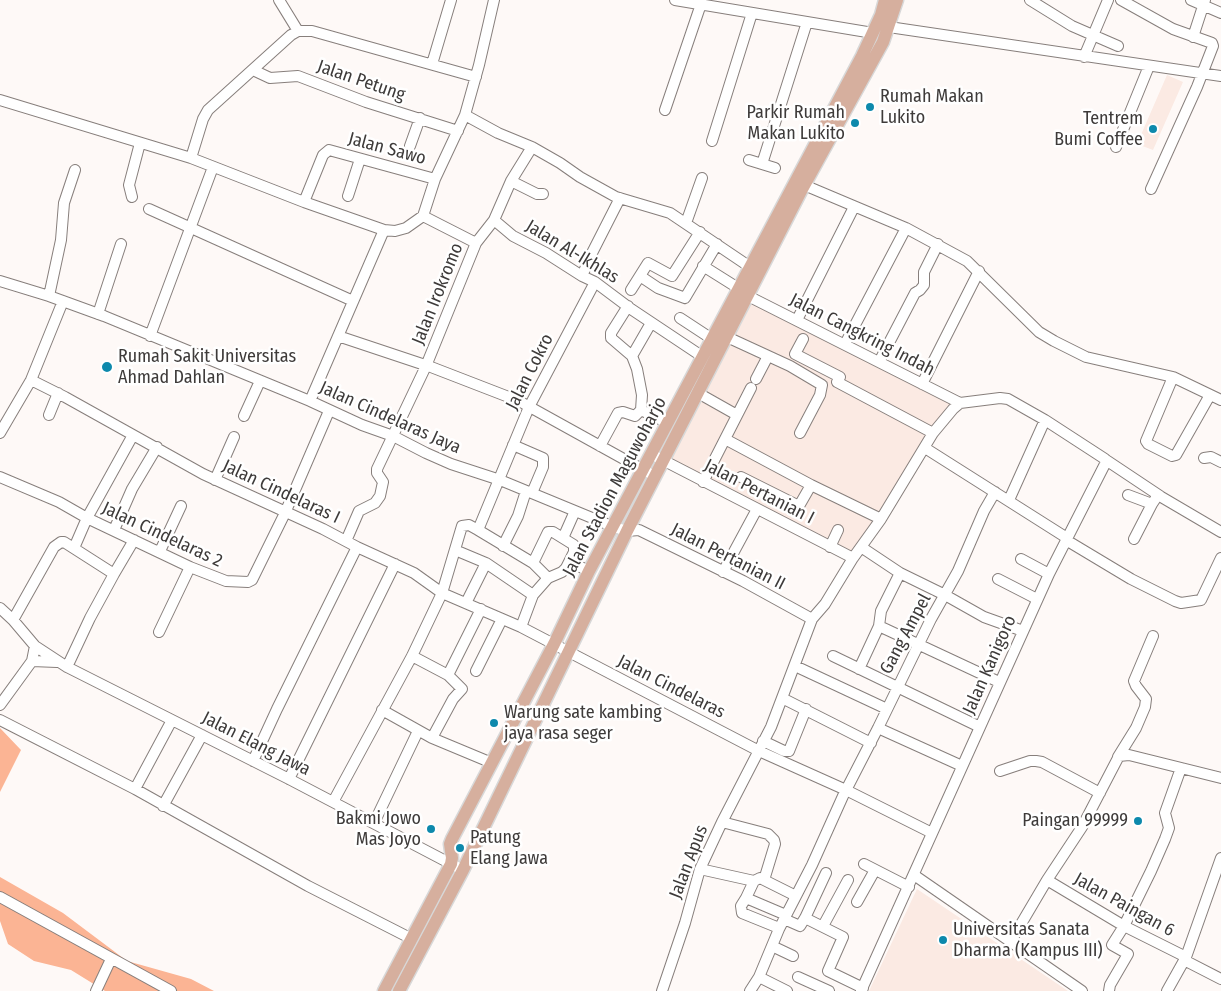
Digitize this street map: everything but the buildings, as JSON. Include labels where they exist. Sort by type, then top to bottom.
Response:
[{"type":"main road","name":"Jalan Stadion Maguwoharjo","points":[[754,270],[804,185],[860,72],[885,0]]},
{"type":"main road","name":"Jalan Stadion Maguwoharjo","points":[[399,991],[463,870],[627,531],[727,337],[743,292],[754,270],[860,72],[889,27],[897,0]]},
{"type":"main road","name":"Jalan Stadion Maguwoharjo","points":[[384,991],[451,864],[450,844],[456,831],[554,644],[589,572],[712,338],[743,292]]},
{"type":"main road","points":[[456,831],[476,841]]},
{"type":"street","points":[[279,0],[298,31]]},
{"type":"street","points":[[432,64],[451,0]]},
{"type":"street","points":[[0,100],[191,158],[304,202],[384,230],[395,231],[406,228],[423,216],[435,179],[465,115],[494,0]]},
{"type":"street","points":[[676,0],[873,33]]},
{"type":"street","points":[[1030,0],[1045,4],[1072,26],[1118,46]]},
{"type":"street","points":[[1084,56],[1108,0]]},
{"type":"street","points":[[1122,0],[1173,29],[1212,43],[1213,46],[1203,74],[1151,189]]},
{"type":"street","points":[[1191,0],[1204,2],[1221,13]]},
{"type":"street","points":[[1193,37],[1204,2]]},
{"type":"street","points":[[665,110],[701,4]]},
{"type":"street","points":[[712,141],[752,13]]},
{"type":"street","points":[[762,164],[807,22]]},
{"type":"street","points":[[889,27],[1221,76]]},
{"type":"street","points":[[191,158],[203,119],[208,110],[291,35],[298,31],[312,31],[476,77]]},
{"type":"street","points":[[1116,147],[1149,66]]},
{"type":"street","name":"Jalan Petung","points":[[253,70],[270,78],[298,76],[366,102],[458,131]]},
{"type":"street","points":[[465,115],[498,133],[532,147],[580,177],[620,198],[670,213],[754,270]]},
{"type":"street","points":[[410,146],[420,118]]},
{"type":"street","points":[[132,197],[129,185],[140,143]]},
{"type":"street","points":[[494,220],[510,181],[532,147]]},
{"type":"street","name":"Jalan Sawo","points":[[304,202],[324,152],[328,150],[435,179]]},
{"type":"street","points":[[348,196],[360,159]]},
{"type":"street","points":[[749,160],[775,168]]},
{"type":"street","points":[[150,336],[192,228],[213,167]]},
{"type":"street","points":[[49,296],[60,240],[66,195],[75,170]]},
{"type":"street","points":[[686,223],[702,178]]},
{"type":"street","points":[[510,181],[537,194],[543,194]]},
{"type":"street","points":[[804,185],[906,228],[967,261],[1039,332],[1054,341],[1086,357],[1174,377],[1221,400]]},
{"type":"street","points":[[582,276],[620,198]]},
{"type":"street","points":[[797,320],[854,207]]},
{"type":"street","points":[[149,209],[353,302]]},
{"type":"street","points":[[423,216],[476,243]]},
{"type":"street","name":"Jalan Irokromo","points":[[494,220],[476,243],[426,366],[519,401],[655,477]]},
{"type":"street","name":"Jalan Al-Ikhlas","points":[[494,220],[513,236],[595,282],[703,357]]},
{"type":"street","points":[[845,344],[906,228]]},
{"type":"street","points":[[310,401],[384,230]]},
{"type":"street","points":[[631,290],[648,263],[672,276],[700,232]]},
{"type":"street","points":[[98,314],[121,244]]},
{"type":"street","points":[[640,276],[658,288],[685,298],[717,244]]},
{"type":"street","points":[[879,362],[915,293],[922,288],[924,275],[938,244]]},
{"type":"street","name":"Jalan Cangkring Indah","points":[[703,266],[743,292],[960,403]]},
{"type":"street","points":[[922,384],[979,272]]},
{"type":"street","name":"Jalan Cindelaras Jaya","points":[[0,282],[49,296],[98,314],[393,436],[450,464],[500,480],[627,531]]},
{"type":"street","name":"Jalan Cokro","points":[[478,530],[529,407],[595,282]]},
{"type":"street","points":[[0,433],[31,380],[63,301]]},
{"type":"street","points":[[600,446],[618,413],[623,412],[635,416],[641,410],[642,395],[637,369],[632,356],[611,337],[611,333],[628,306]]},
{"type":"street","points":[[680,318],[712,338]]},
{"type":"street","points":[[632,356],[651,322]]},
{"type":"street","points":[[338,336],[426,366],[376,471],[383,482],[380,496],[374,503],[359,511],[346,541]]},
{"type":"street","points":[[727,337],[790,366],[822,385],[820,395],[800,433]]},
{"type":"street","points":[[790,366],[803,339]]},
{"type":"street","points":[[795,354],[840,377],[838,382],[933,433]]},
{"type":"street","points":[[703,482],[768,356]]},
{"type":"street","points":[[1174,377],[1146,441],[1148,444],[1172,456],[1176,455],[1210,395]]},
{"type":"street","name":"Jalan Cindelaras I","points":[[31,380],[58,393],[203,474],[414,573],[442,593],[521,627],[554,644]]},
{"type":"street","points":[[244,416],[260,381]]},
{"type":"street","points":[[49,415],[58,393]]},
{"type":"street","points":[[698,393],[737,415]]},
{"type":"street","points":[[960,403],[1004,398],[1012,401],[1106,459],[1160,496],[1221,532]]},
{"type":"street","name":"Jalan Apus","points":[[662,991],[685,923],[700,869],[771,727],[812,619],[825,604],[853,558],[881,518],[933,433],[960,403]]},
{"type":"street","points":[[641,410],[668,423]]},
{"type":"street","name":"Jalan Cindelaras 2","points":[[0,477],[59,502],[87,518],[190,568],[226,582],[244,583],[250,581],[285,513],[329,411]]},
{"type":"street","points":[[1009,500],[1045,420]]},
{"type":"street","points":[[74,548],[87,518],[133,435]]},
{"type":"street","points":[[215,480],[234,437]]},
{"type":"street","points":[[725,439],[881,518]]},
{"type":"street","points":[[503,546],[543,467],[543,458],[513,444]]},
{"type":"street","points":[[114,530],[132,489],[157,448]]},
{"type":"street","points":[[925,448],[1131,579],[1175,602],[1201,600],[1221,558]]},
{"type":"street","name":"Jalan Pertanian I","points":[[651,454],[853,558]]},
{"type":"street","points":[[1204,458],[1210,457],[1221,462]]},
{"type":"street","name":"Jalan Kanigoro","points":[[862,989],[1048,574],[1106,459]]},
{"type":"street","points":[[741,477],[799,506],[811,484]]},
{"type":"street","name":"Gang Ampel","points":[[750,991],[759,977],[783,921],[846,790],[995,492]]},
{"type":"street","points":[[1128,494],[1152,504]]},
{"type":"street","points":[[1134,539],[1152,504],[1157,496],[1160,496]]},
{"type":"street","points":[[157,551],[161,549],[181,506]]},
{"type":"street","points":[[723,572],[757,509]]},
{"type":"street","points":[[563,538],[575,511]]},
{"type":"street","points":[[334,802],[412,656],[442,593],[462,526],[468,525],[478,530],[533,563],[548,578]]},
{"type":"street","name":"Jalan Pertanian II","points":[[627,531],[639,530],[812,619]]},
{"type":"street","points":[[830,547],[838,530]]},
{"type":"street","points":[[521,627],[533,595],[548,578],[562,572],[570,562],[574,552],[574,545],[551,532],[547,532],[533,563]]},
{"type":"street","points":[[67,668],[90,618],[134,540]]},
{"type":"street","points":[[13,620],[54,547],[64,542],[114,574]]},
{"type":"street","points":[[253,762],[357,547]]},
{"type":"street","points":[[861,547],[900,573],[984,617],[1023,631]]},
{"type":"street","points":[[454,550],[486,563],[533,595]]},
{"type":"street","points":[[1021,559],[1048,574]]},
{"type":"street","points":[[570,562],[589,572]]},
{"type":"street","points":[[466,603],[486,563]]},
{"type":"street","points":[[289,779],[395,564]]},
{"type":"street","points":[[159,632],[190,568]]},
{"type":"street","points":[[859,668],[879,626],[881,612],[900,573]]},
{"type":"street","points":[[998,579],[1038,599]]},
{"type":"street","name":"Jalan Elang Jawa","points":[[0,608],[13,620],[34,646],[67,668],[289,779],[463,870]]},
{"type":"street","points":[[448,675],[481,610]]},
{"type":"street","points":[[476,671],[502,619]]},
{"type":"street","points":[[879,626],[999,682]]},
{"type":"street","points":[[1011,941],[1047,880],[1064,856],[1136,728],[1145,707],[1146,699],[1134,681],[1153,636]]},
{"type":"street","name":"Jalan Cindelaras","points":[[554,644],[761,746]]},
{"type":"street","points":[[0,705],[32,661],[34,646]]},
{"type":"street","points":[[412,656],[448,675],[462,689],[453,699],[432,738]]},
{"type":"street","points":[[833,656],[980,727]]},
{"type":"street","points":[[32,661],[57,662]]},
{"type":"street","points":[[795,666],[887,709]]},
{"type":"street","points":[[782,698],[871,743]]},
{"type":"street","points":[[761,746],[789,751],[806,709]]},
{"type":"street","points":[[382,710],[432,738],[492,763]]},
{"type":"street","points":[[0,720],[135,789],[308,886],[412,939]]},
{"type":"street","points":[[135,789],[172,720]]},
{"type":"street","points":[[878,728],[962,766]]},
{"type":"street","points":[[374,823],[418,731]]},
{"type":"street","points":[[163,806],[202,735]]},
{"type":"street","points":[[761,746],[932,833]]},
{"type":"street","points":[[1118,758],[1130,755],[1221,778]]},
{"type":"street","points":[[1000,771],[1030,761],[1042,762],[1100,793]]},
{"type":"street","points":[[1109,991],[1110,985],[1128,954],[1112,945],[1124,926],[1165,839],[1169,828],[1165,813],[1181,768]]},
{"type":"street","points":[[722,822],[765,833],[772,837],[775,844],[759,881],[741,906],[742,913],[800,926],[826,873]]},
{"type":"street","points":[[1167,991],[1185,958],[1219,872],[1221,858]]},
{"type":"street","points":[[864,864],[909,887]]},
{"type":"street","points":[[700,869],[759,881],[796,896]]},
{"type":"street","points":[[857,902],[875,870]]},
{"type":"street","points":[[914,874],[1082,991]]},
{"type":"street","points":[[823,926],[848,880]]},
{"type":"street","name":"Jalan Paingan 6","points":[[1047,880],[1124,926],[1221,979]]},
{"type":"street","points":[[0,897],[171,991]]},
{"type":"street","points":[[746,898],[783,921]]},
{"type":"street","points":[[805,918],[843,937],[828,971],[862,989]]},
{"type":"street","points":[[772,946],[793,956]]},
{"type":"street","points":[[96,991],[111,959]]},
{"type":"street","points":[[798,976],[829,991]]},
{"type":"street","points":[[759,977],[787,991]]},
{"type":"shaded area","name":"Tentrem Bumi Coffee","points":[[1167,75],[1183,82],[1153,150],[1137,144]]},
{"type":"shaded area","points":[[748,296],[960,403],[853,558],[663,461]]},
{"type":"shaded area","points":[[0,728],[21,750],[0,792]]},
{"type":"shaded area","points":[[0,877],[63,913],[127,961],[191,979],[214,991],[105,991],[71,970],[34,961],[8,944],[0,921]]},
{"type":"shaded area","name":"Universitas Sanata Dharma (Kampus III)","points":[[917,889],[1068,991],[869,991]]},
{"type":"place","name":"Rumah Makan Lukito","points":[[870,107]]},
{"type":"place","name":"Parkir Rumah Makan Lukito","points":[[855,123]]},
{"type":"place","name":"Tentrem Bumi Coffee","points":[[1153,129]]},
{"type":"place","name":"Rumah Sakit Universitas Ahmad Dahlan","points":[[107,367]]},
{"type":"place","name":"Warung sate kambing jaya rasa seger","points":[[494,723]]},
{"type":"place","name":"Paingan 99999","points":[[1138,821]]},
{"type":"place","name":"Bakmi Jowo Mas Joyo","points":[[431,829]]},
{"type":"place","name":"Patung Elang Jawa","points":[[460,848]]},
{"type":"place","name":"Universitas Sanata Dharma (Kampus III)","points":[[943,940]]}]
